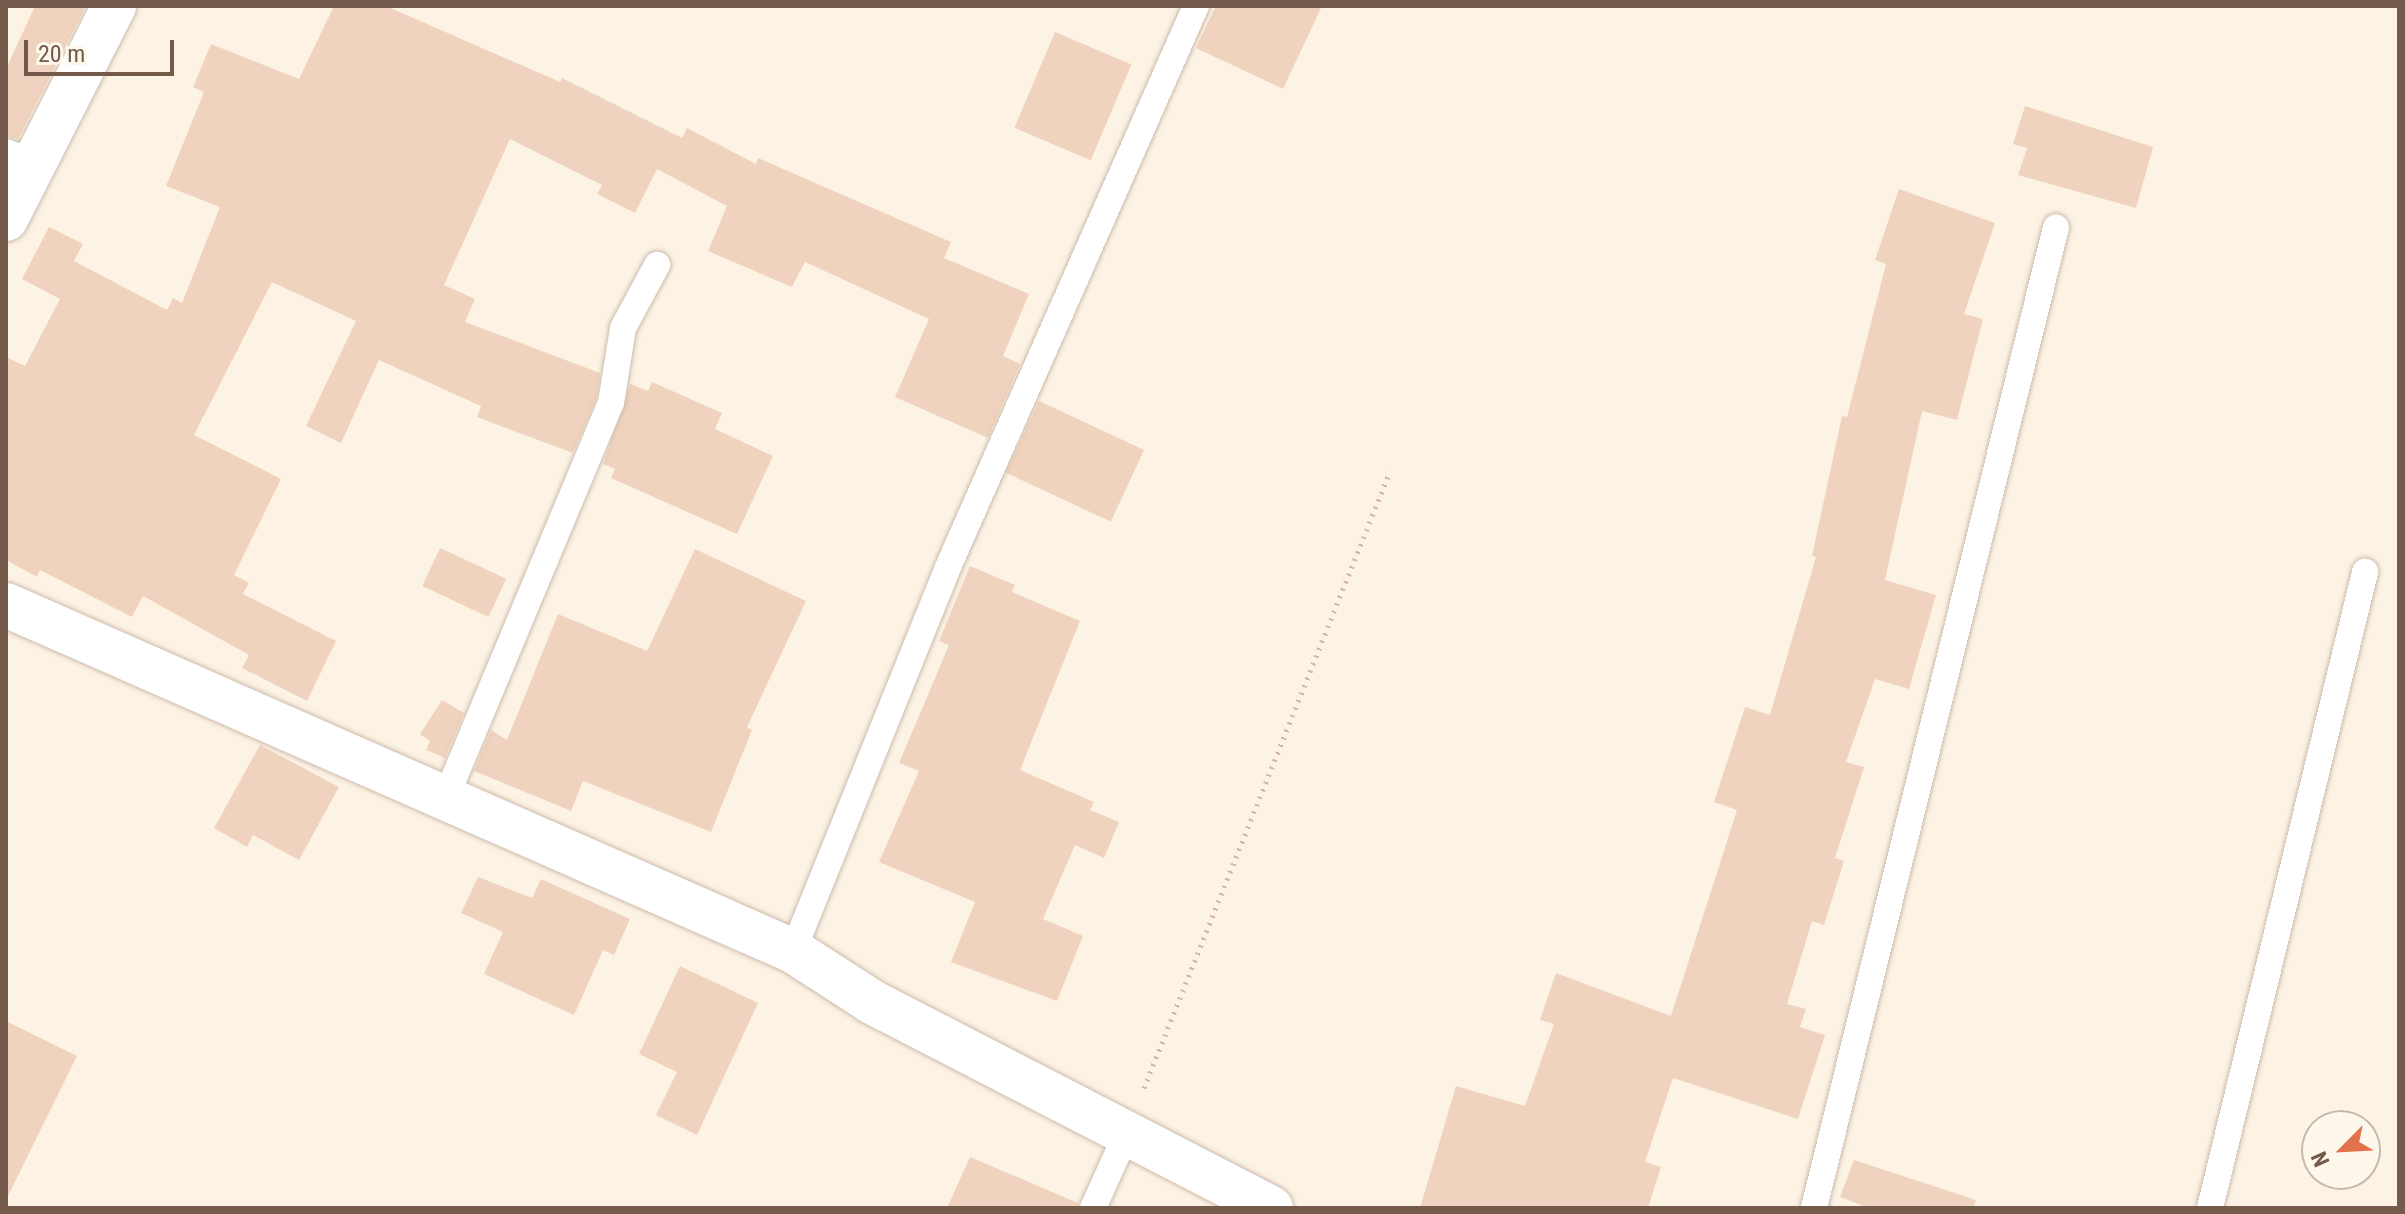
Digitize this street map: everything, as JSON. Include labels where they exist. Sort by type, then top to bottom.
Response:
[{"type":"street","points":[[6,219],[20,157],[114,6]]},
{"type":"street","points":[[6,605],[793,951],[872,1002],[1125,1137],[1271,1208]]},
{"type":"lane","points":[[793,951],[948,567],[1196,6]]},
{"type":"lane","points":[[1814,1208],[2056,227]]},
{"type":"lane","points":[[446,797],[611,403],[623,328],[657,265]]},
{"type":"lane","points":[[2210,1208],[2365,572]]},
{"type":"lane","points":[[1093,1208],[1125,1137]]},
{"type":"path","points":[[1125,1137],[1390,471]]},
{"type":"building","points":[[35,6],[86,6],[18,139],[6,136],[6,69]]},
{"type":"building","points":[[334,6],[386,6],[560,82],[562,78],[682,138],[687,128],[756,164],[758,158],[951,242],[944,258],[1029,294],[1003,356],[1020,364],[988,438],[895,397],[929,319],[805,262],[792,287],[708,251],[727,206],[657,169],[635,213],[597,194],[602,185],[510,139],[444,285],[475,299],[465,322],[600,373],[596,399],[573,453],[477,417],[481,406],[379,360],[341,443],[306,426],[356,321],[272,282],[194,435],[281,479],[234,575],[249,583],[243,594],[336,641],[307,701],[242,668],[249,655],[143,596],[132,617],[40,570],[37,577],[6,560],[6,357],[25,366],[60,299],[22,279],[49,227],[83,244],[74,261],[167,310],[173,298],[182,303],[220,207],[166,186],[204,92],[193,87],[211,44],[299,79]]},
{"type":"building","points":[[1216,6],[1322,6],[1283,89],[1196,48]]},
{"type":"building","points":[[1055,32],[1131,64],[1091,160],[1014,128]]},
{"type":"building","points":[[2025,106],[2153,147],[2136,208],[2018,175],[2027,148],[2013,144]]},
{"type":"building","points":[[1899,189],[1995,223],[1964,314],[1983,319],[1957,420],[1922,411],[1885,580],[1936,595],[1909,689],[1875,679],[1846,762],[1864,767],[1835,858],[1844,861],[1824,925],[1812,921],[1787,1004],[1806,1009],[1800,1027],[1825,1035],[1798,1119],[1673,1078],[1645,1162],[1661,1167],[1648,1208],[1420,1208],[1456,1086],[1525,1106],[1554,1024],[1540,1020],[1556,973],[1671,1016],[1737,810],[1714,802],[1745,707],[1770,715],[1816,557],[1812,556],[1842,416],[1847,417],[1886,264],[1875,260]]},
{"type":"building","points":[[652,382],[722,413],[715,429],[773,456],[737,534],[611,478],[615,469],[603,464],[630,384],[648,391]]},
{"type":"building","points":[[1039,401],[1144,450],[1111,522],[1006,473]]},
{"type":"building","points":[[440,548],[506,579],[488,617],[422,586]]},
{"type":"building","points":[[695,549],[806,601],[747,727],[752,730],[711,832],[583,781],[571,811],[474,771],[491,730],[507,740],[558,614],[647,651]]},
{"type":"building","points":[[970,566],[1015,585],[1012,592],[1080,621],[1020,770],[1094,802],[1090,810],[1119,822],[1104,858],[1075,845],[1043,919],[1083,936],[1057,1001],[951,962],[975,902],[879,862],[919,771],[899,763],[949,645],[939,641]]},
{"type":"building","points":[[442,700],[464,713],[445,758],[426,750],[430,741],[420,734]]},
{"type":"building","points":[[260,745],[339,787],[299,860],[253,835],[247,847],[214,828]]},
{"type":"building","points":[[478,877],[532,898],[541,879],[630,919],[614,955],[603,950],[574,1015],[484,974],[503,932],[461,913]]},
{"type":"building","points":[[680,966],[758,1003],[697,1135],[656,1115],[677,1072],[639,1054]]},
{"type":"building","points":[[6,1021],[77,1056],[6,1200]]},
{"type":"building","points":[[970,1157],[1078,1203],[1077,1208],[947,1208]]},
{"type":"building","points":[[1854,1160],[1976,1200],[1974,1208],[1869,1208],[1840,1197]]}]
